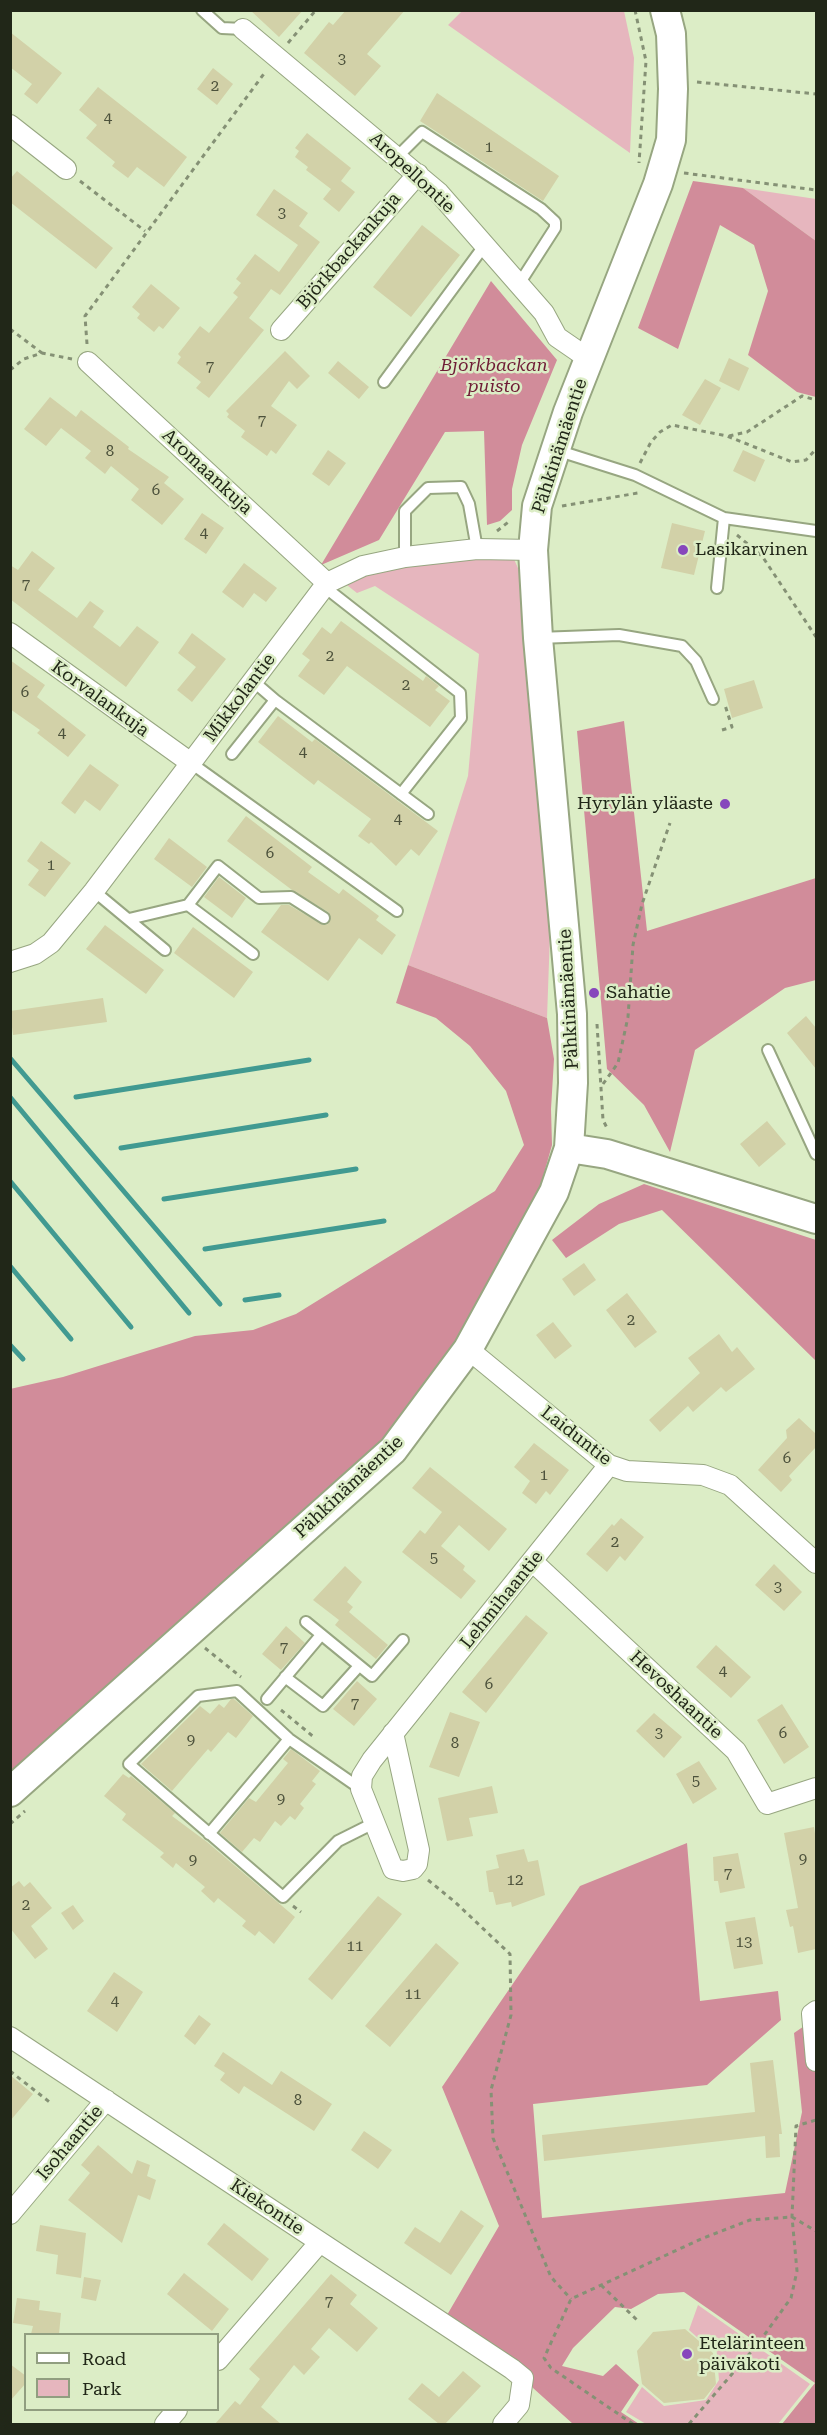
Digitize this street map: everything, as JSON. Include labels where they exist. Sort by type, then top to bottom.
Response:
[{"type":"street","name":"Pähkinämäentie","points":[[20,1799],[393,1450],[468,1349],[554,1192],[569,1148],[573,1083],[572,1014],[538,638],[533,550],[537,506],[589,359],[658,184],[671,140],[673,78],[670,34],[665,10]]},
{"type":"street","name":"Aropellontie","points":[[243,29],[398,156],[439,193],[544,313],[558,337],[589,359]]},
{"type":"street","points":[[10,125],[66,169]]},
{"type":"street","name":"Björkbackankuja","points":[[281,330],[418,174]]},
{"type":"street","name":"Aromaankuja","points":[[88,362],[327,583]]},
{"type":"street","name":"Mikkolantie","points":[[10,962],[35,954],[51,943],[94,891],[327,583],[363,566],[405,557],[477,549],[533,550]]},
{"type":"street","name":"Korvalankuja","points":[[10,633],[191,763]]},
{"type":"street","points":[[569,1148],[607,1154],[816,1219]]},
{"type":"street","name":"Laiduntie","points":[[468,1349],[609,1465],[627,1471],[703,1474],[730,1485],[816,1563]]},
{"type":"street","name":"Lehmihaantie","points":[[361,1789],[362,1776],[393,1733],[609,1465]]},
{"type":"street","name":"Hevoshaantie","points":[[532,1561],[736,1751],[767,1804],[816,1788]]},
{"type":"street","points":[[361,1789],[393,1869],[403,1871],[413,1869],[417,1864],[419,1850],[393,1733]]},
{"type":"street","points":[[816,2011],[812,2014],[816,2061]]},
{"type":"street","name":"Kiekontie","points":[[13,2043],[106,2100],[523,2379],[519,2405],[503,2424]]},
{"type":"street","name":"Isohaantie","points":[[10,2214],[106,2100]]},
{"type":"street","points":[[219,2359],[320,2242]]},
{"type":"street","points":[[165,2424],[175,2411]]},
{"type":"lane","points":[[202,10],[222,28],[243,29]]},
{"type":"lane","points":[[398,156],[422,132],[541,209],[555,222],[555,228],[519,284]]},
{"type":"lane","points":[[384,382],[484,246]]},
{"type":"lane","points":[[556,450],[634,475],[724,518],[816,531]]},
{"type":"lane","points":[[405,557],[405,511],[428,488],[461,487],[470,504],[477,549]]},
{"type":"lane","points":[[717,588],[724,518]]},
{"type":"lane","points":[[327,583],[331,592],[460,693],[460,718],[401,794]]},
{"type":"lane","points":[[538,638],[619,635],[682,646],[696,661],[713,699]]},
{"type":"lane","points":[[253,681],[275,700],[428,814]]},
{"type":"lane","points":[[232,754],[275,700]]},
{"type":"lane","points":[[191,763],[228,787],[397,911]]},
{"type":"lane","points":[[129,920],[188,905],[218,866],[259,898],[291,897],[324,918]]},
{"type":"lane","points":[[94,891],[165,950]]},
{"type":"lane","points":[[188,905],[253,954]]},
{"type":"lane","points":[[768,1050],[816,1154]]},
{"type":"lane","points":[[306,1622],[372,1676],[403,1640]]},
{"type":"lane","points":[[267,1699],[321,1635]]},
{"type":"lane","points":[[285,1677],[323,1706],[359,1666]]},
{"type":"lane","points":[[361,1789],[289,1739],[237,1691],[198,1696],[129,1764],[283,1897],[338,1840],[374,1823]]},
{"type":"lane","points":[[208,1834],[289,1739]]},
{"type":"path","points":[[10,329],[42,353],[88,362],[85,316],[145,231],[277,56],[316,10]]},
{"type":"path","points":[[634,10],[646,61],[638,165]]},
{"type":"path","points":[[696,93],[697,73]]},
{"type":"path","points":[[697,82],[816,94]]},
{"type":"path","points":[[680,184],[686,163]]},
{"type":"path","points":[[66,169],[145,231]]},
{"type":"path","points":[[683,173],[816,190]]},
{"type":"path","points":[[10,370],[24,359],[42,353]]},
{"type":"path","points":[[727,436],[747,432],[791,400],[802,396],[816,400]]},
{"type":"path","points":[[634,475],[651,442],[672,425],[727,436],[792,462],[806,460],[816,449]]},
{"type":"path","points":[[562,497],[559,507],[664,489]]},
{"type":"path","points":[[724,518],[735,534],[762,556],[816,637]]},
{"type":"path","points":[[602,1085],[618,1063],[628,1017],[633,945],[642,904],[670,823]]},
{"type":"path","points":[[596,1016],[603,1120],[611,1137],[607,1154]]},
{"type":"path","points":[[197,1655],[206,1648],[319,1741]]},
{"type":"path","points":[[10,1824],[20,1799]]},
{"type":"path","points":[[413,1869],[455,1902],[510,1954],[511,2014],[490,2090],[493,2138],[550,2277],[572,2299]]},
{"type":"path","points":[[10,2071],[52,2104]]},
{"type":"path","points":[[689,2424],[757,2344],[791,2298],[796,2271],[792,2217],[796,2126],[816,2120]]},
{"type":"path","points":[[633,2424],[551,2368],[543,2358],[572,2299],[750,2220],[792,2217],[816,2231]]},
{"type":"path","points":[[601,2285],[639,2322]]},
{"type":"green space","points":[[462,11],[624,11],[634,58],[630,153],[448,25]]},
{"type":"green space","points":[[693,181],[743,188],[816,241],[816,397],[797,392],[748,355],[768,291],[754,245],[720,225],[678,349],[638,328]]},
{"type":"green space","points":[[743,188],[816,199],[816,241]]},
{"type":"green space","name":"Björkbackan puisto","points":[[491,281],[557,360],[522,445],[512,489],[512,510],[500,521],[487,525],[484,431],[445,432],[379,540],[321,565]]},
{"type":"green space","points":[[478,556],[513,557],[522,577],[551,905],[547,1018],[408,965],[468,776],[479,654],[375,586],[357,593],[343,582],[366,573],[405,565]]},
{"type":"green space","points":[[624,721],[647,931],[816,878],[816,980],[785,988],[695,1050],[670,1152],[644,1105],[607,1069],[577,731]]},
{"type":"green space","points":[[408,965],[547,1018],[554,1059],[551,1109],[552,1145],[534,1209],[464,1332],[394,1430],[11,1776],[10,1389],[63,1377],[195,1336],[253,1330],[296,1314],[495,1191],[524,1145],[506,1091],[470,1046],[436,1018],[396,1003]]},
{"type":"green space","points":[[644,1184],[816,1240],[816,1361],[662,1210],[619,1224],[566,1258],[552,1240],[599,1204]]},
{"type":"green space","points":[[687,1843],[700,2001],[778,1991],[781,2020],[707,2085],[533,2104],[542,2218],[785,2193],[802,2112],[794,2033],[816,2018],[816,2424],[782,2424],[815,2383],[684,2292],[658,2294],[631,2309],[615,2307],[573,2348],[562,2366],[603,2376],[616,2364],[639,2385],[621,2412],[639,2424],[573,2424],[533,2388],[518,2365],[447,2315],[499,2226],[442,2087],[580,1886]]},
{"type":"green space","points":[[698,2305],[810,2384],[778,2424],[646,2424],[626,2412],[642,2387],[664,2406],[706,2400],[719,2380],[716,2343],[707,2346],[689,2330]]},
{"type":"building","points":[[250,10],[303,10],[279,37]]},
{"type":"building","points":[[346,10],[405,10],[367,54],[381,66],[355,96],[304,53],[329,22],[333,25]]},
{"type":"building","points":[[10,32],[62,73],[37,104],[24,94],[32,84],[10,67]]},
{"type":"building","points":[[213,68],[233,84],[217,105],[197,89]]},
{"type":"building","points":[[98,87],[187,157],[164,187],[137,167],[128,178],[112,166],[115,162],[86,138],[97,125],[79,110]]},
{"type":"building","points":[[437,93],[559,176],[543,201],[420,121]]},
{"type":"building","points":[[307,133],[351,168],[341,181],[355,192],[339,212],[323,199],[331,189],[306,170],[308,167],[295,157],[299,151],[295,148]]},
{"type":"building","points":[[17,171],[113,248],[96,269],[10,202],[10,179]]},
{"type":"building","points":[[274,189],[308,213],[299,226],[320,242],[280,295],[271,289],[249,318],[264,330],[209,398],[196,388],[201,382],[177,363],[181,357],[178,354],[200,326],[209,333],[238,297],[233,293],[241,283],[236,279],[255,254],[279,272],[298,245],[256,215]]},
{"type":"building","points":[[422,225],[460,255],[411,317],[373,287]]},
{"type":"building","points":[[151,284],[180,308],[163,329],[159,326],[154,332],[137,318],[140,314],[132,307]]},
{"type":"building","points":[[285,351],[310,376],[297,389],[289,381],[271,406],[297,425],[276,454],[271,450],[267,456],[241,437],[245,431],[227,417],[229,414],[226,411]]},
{"type":"building","points":[[729,358],[749,368],[739,391],[719,381]]},
{"type":"building","points":[[338,361],[369,387],[359,399],[328,373]]},
{"type":"building","points":[[705,379],[721,388],[700,425],[682,415]]},
{"type":"building","points":[[50,397],[76,417],[81,410],[129,447],[128,449],[169,477],[164,483],[184,499],[162,525],[131,500],[139,489],[111,466],[105,474],[85,458],[91,451],[61,428],[46,446],[24,429]]},
{"type":"building","points":[[328,450],[346,463],[329,486],[312,474]]},
{"type":"building","points":[[743,450],[765,460],[755,482],[733,471]]},
{"type":"building","points":[[202,513],[224,528],[206,554],[184,539]]},
{"type":"building","name":"Lasikarvinen","points":[[672,523],[705,531],[694,575],[661,568]]},
{"type":"building","points":[[32,551],[55,568],[38,590],[77,618],[90,601],[104,611],[93,627],[120,647],[137,626],[159,642],[126,687],[10,599],[10,565],[18,570]]},
{"type":"building","points":[[244,563],[277,588],[266,602],[254,593],[243,608],[222,592]]},
{"type":"building","points":[[341,621],[423,681],[426,676],[439,686],[435,690],[450,701],[430,727],[347,666],[324,695],[298,676],[310,660],[302,654],[322,627],[331,634]]},
{"type":"building","points":[[192,633],[226,659],[192,702],[177,690],[196,667],[178,653]]},
{"type":"building","points":[[10,660],[45,685],[37,697],[86,735],[68,757],[37,733],[40,730],[10,709]]},
{"type":"building","points":[[754,680],[763,708],[732,718],[724,689]]},
{"type":"building","points":[[278,716],[312,742],[315,739],[438,831],[419,856],[411,849],[396,866],[371,842],[369,844],[358,836],[371,819],[318,780],[314,785],[258,742]]},
{"type":"building","points":[[90,764],[119,785],[100,811],[85,800],[75,814],[61,803]]},
{"type":"building","points":[[246,816],[312,867],[308,872],[339,894],[343,889],[379,916],[376,920],[396,935],[382,955],[359,938],[328,981],[261,932],[281,905],[289,905],[323,925],[328,924],[331,918],[328,912],[292,890],[227,841]]},
{"type":"building","points":[[169,838],[207,867],[192,887],[154,859]]},
{"type":"building","points":[[41,841],[71,863],[45,897],[28,885],[39,870],[27,861]]},
{"type":"building","points":[[219,877],[246,898],[232,918],[204,897]]},
{"type":"building","points":[[105,925],[164,970],[146,994],[86,949]]},
{"type":"building","points":[[193,927],[253,972],[234,998],[174,953]]},
{"type":"building","points":[[103,998],[107,1022],[13,1035],[10,1011]]},
{"type":"building","points":[[806,1016],[816,1028],[816,1069],[787,1033]]},
{"type":"building","points":[[767,1121],[786,1144],[759,1167],[740,1144]]},
{"type":"building","points":[[584,1263],[596,1280],[574,1296],[562,1279]]},
{"type":"building","points":[[627,1293],[657,1332],[635,1348],[606,1310]]},
{"type":"building","points":[[553,1322],[572,1346],[555,1359],[536,1335]]},
{"type":"building","points":[[719,1334],[732,1352],[737,1347],[755,1369],[726,1392],[721,1387],[693,1412],[688,1406],[660,1432],[649,1420],[700,1373],[688,1358]]},
{"type":"building","points":[[799,1418],[816,1434],[816,1447],[789,1476],[792,1480],[781,1492],[758,1470],[787,1438],[786,1430]]},
{"type":"building","points":[[534,1443],[569,1470],[550,1495],[546,1491],[536,1504],[522,1493],[530,1481],[514,1467]]},
{"type":"building","points":[[430,1467],[507,1529],[489,1551],[459,1525],[441,1546],[465,1566],[463,1570],[476,1581],[461,1599],[402,1552],[420,1530],[425,1534],[442,1512],[412,1488]]},
{"type":"building","points":[[621,1518],[644,1537],[625,1561],[620,1556],[607,1572],[586,1554],[612,1524],[614,1526]]},
{"type":"building","points":[[774,1564],[802,1592],[784,1611],[755,1585]]},
{"type":"building","points":[[345,1566],[362,1582],[347,1602],[353,1607],[349,1612],[388,1645],[376,1659],[335,1625],[339,1620],[313,1600]]},
{"type":"building","points":[[526,1615],[548,1633],[486,1713],[462,1692]]},
{"type":"building","points":[[286,1626],[305,1643],[281,1670],[262,1654]]},
{"type":"building","points":[[716,1645],[751,1677],[731,1698],[696,1667]]},
{"type":"building","points":[[357,1681],[377,1699],[354,1726],[333,1709]]},
{"type":"building","points":[[231,1699],[234,1699],[253,1716],[236,1738],[228,1732],[211,1752],[208,1749],[172,1791],[141,1764],[200,1706],[210,1714],[219,1704],[224,1708]]},
{"type":"building","points":[[782,1704],[809,1747],[784,1764],[757,1720]]},
{"type":"building","points":[[450,1712],[480,1722],[459,1777],[429,1767]]},
{"type":"building","points":[[654,1713],[682,1737],[664,1758],[636,1731]]},
{"type":"building","points":[[291,1749],[320,1771],[312,1781],[316,1784],[300,1804],[304,1808],[295,1820],[290,1816],[281,1826],[275,1821],[260,1842],[254,1838],[242,1852],[220,1833],[249,1798],[256,1802],[288,1763],[283,1759]]},
{"type":"building","points":[[699,1761],[717,1789],[693,1804],[676,1774]]},
{"type":"building","points":[[123,1774],[129,1778],[131,1776],[175,1813],[172,1816],[207,1842],[295,1917],[274,1944],[259,1931],[255,1936],[242,1926],[246,1921],[218,1898],[214,1903],[201,1891],[205,1887],[176,1863],[173,1868],[160,1857],[164,1853],[122,1820],[126,1814],[104,1796]]},
{"type":"building","points":[[492,1786],[498,1813],[469,1818],[473,1836],[447,1841],[438,1798]]},
{"type":"building","points":[[814,1827],[816,1949],[798,1953],[793,1926],[790,1927],[786,1910],[798,1908],[784,1833]]},
{"type":"building","points":[[524,1849],[528,1862],[538,1860],[545,1895],[512,1907],[511,1902],[496,1905],[493,1892],[489,1892],[486,1871],[499,1868],[496,1855]]},
{"type":"building","points":[[738,1853],[745,1888],[720,1893],[718,1881],[714,1881],[713,1857]]},
{"type":"building","points":[[19,1881],[24,1887],[30,1882],[52,1908],[31,1926],[48,1949],[35,1959],[10,1928],[10,1888]]},
{"type":"building","points":[[378,1896],[402,1914],[332,2000],[308,1979]]},
{"type":"building","points":[[73,1905],[84,1921],[73,1930],[61,1913]]},
{"type":"building","points":[[755,1917],[763,1964],[734,1969],[725,1922]]},
{"type":"building","points":[[436,1943],[459,1963],[390,2047],[365,2026]]},
{"type":"building","points":[[114,1972],[143,1992],[117,2032],[87,2011]]},
{"type":"building","points":[[199,2015],[211,2024],[195,2045],[184,2036]]},
{"type":"building","points":[[223,2052],[272,2085],[281,2071],[332,2104],[314,2131],[244,2086],[239,2094],[220,2080],[225,2073],[214,2066]]},
{"type":"building","points":[[773,2060],[782,2134],[779,2134],[780,2157],[766,2158],[765,2136],[544,2161],[542,2135],[755,2112],[750,2063]]},
{"type":"building","points":[[10,2075],[33,2094],[10,2121]]},
{"type":"building","points":[[364,2131],[392,2150],[378,2169],[351,2150]]},
{"type":"building","points":[[98,2145],[132,2174],[137,2160],[150,2165],[147,2176],[156,2180],[150,2200],[138,2195],[122,2243],[68,2200],[90,2173],[81,2165]]},
{"type":"building","points":[[461,2210],[484,2226],[451,2275],[404,2243],[415,2227],[440,2243]]},
{"type":"building","points":[[224,2223],[269,2259],[252,2281],[207,2244]]},
{"type":"building","points":[[40,2225],[86,2233],[81,2278],[56,2274],[58,2255],[36,2251]]},
{"type":"building","points":[[184,2273],[229,2309],[212,2331],[167,2294]]},
{"type":"building","points":[[331,2274],[357,2295],[350,2304],[378,2328],[357,2352],[329,2328],[311,2349],[320,2357],[304,2375],[294,2365],[261,2407],[281,2424],[215,2424],[235,2401],[240,2405],[260,2379],[249,2369]]},
{"type":"building","points":[[84,2277],[101,2280],[96,2301],[81,2298]]},
{"type":"building","points":[[17,2298],[40,2301],[39,2310],[61,2313],[59,2333],[31,2333],[33,2326],[13,2323]]},
{"type":"building","points":[[685,2329],[713,2353],[716,2384],[704,2399],[664,2403],[642,2384],[637,2351],[653,2332]]},
{"type":"building","points":[[10,2364],[24,2374],[24,2385],[10,2401]]},
{"type":"building","points":[[463,2371],[481,2386],[445,2424],[439,2424],[408,2399],[422,2383],[439,2397]]},
{"type":"waterway","points":[[10,1058],[220,1304]]},
{"type":"waterway","points":[[76,1097],[309,1060]]},
{"type":"waterway","points":[[10,1097],[189,1313]]},
{"type":"waterway","points":[[121,1148],[326,1115]]},
{"type":"waterway","points":[[164,1199],[356,1169]]},
{"type":"waterway","points":[[10,1181],[131,1327]]},
{"type":"waterway","points":[[205,1249],[384,1221]]},
{"type":"waterway","points":[[10,1266],[71,1339]]},
{"type":"waterway","points":[[245,1300],[279,1295]]},
{"type":"waterway","points":[[10,1345],[23,1359]]},
{"type":"place","name":"Lasikarvinen","points":[[683,550]]},
{"type":"place","name":"Hyrylän yläaste","points":[[725,804]]},
{"type":"place","name":"Sahatie","points":[[594,993]]},
{"type":"place","name":"Etelärinteen päiväkoti","points":[[687,2354]]}]
